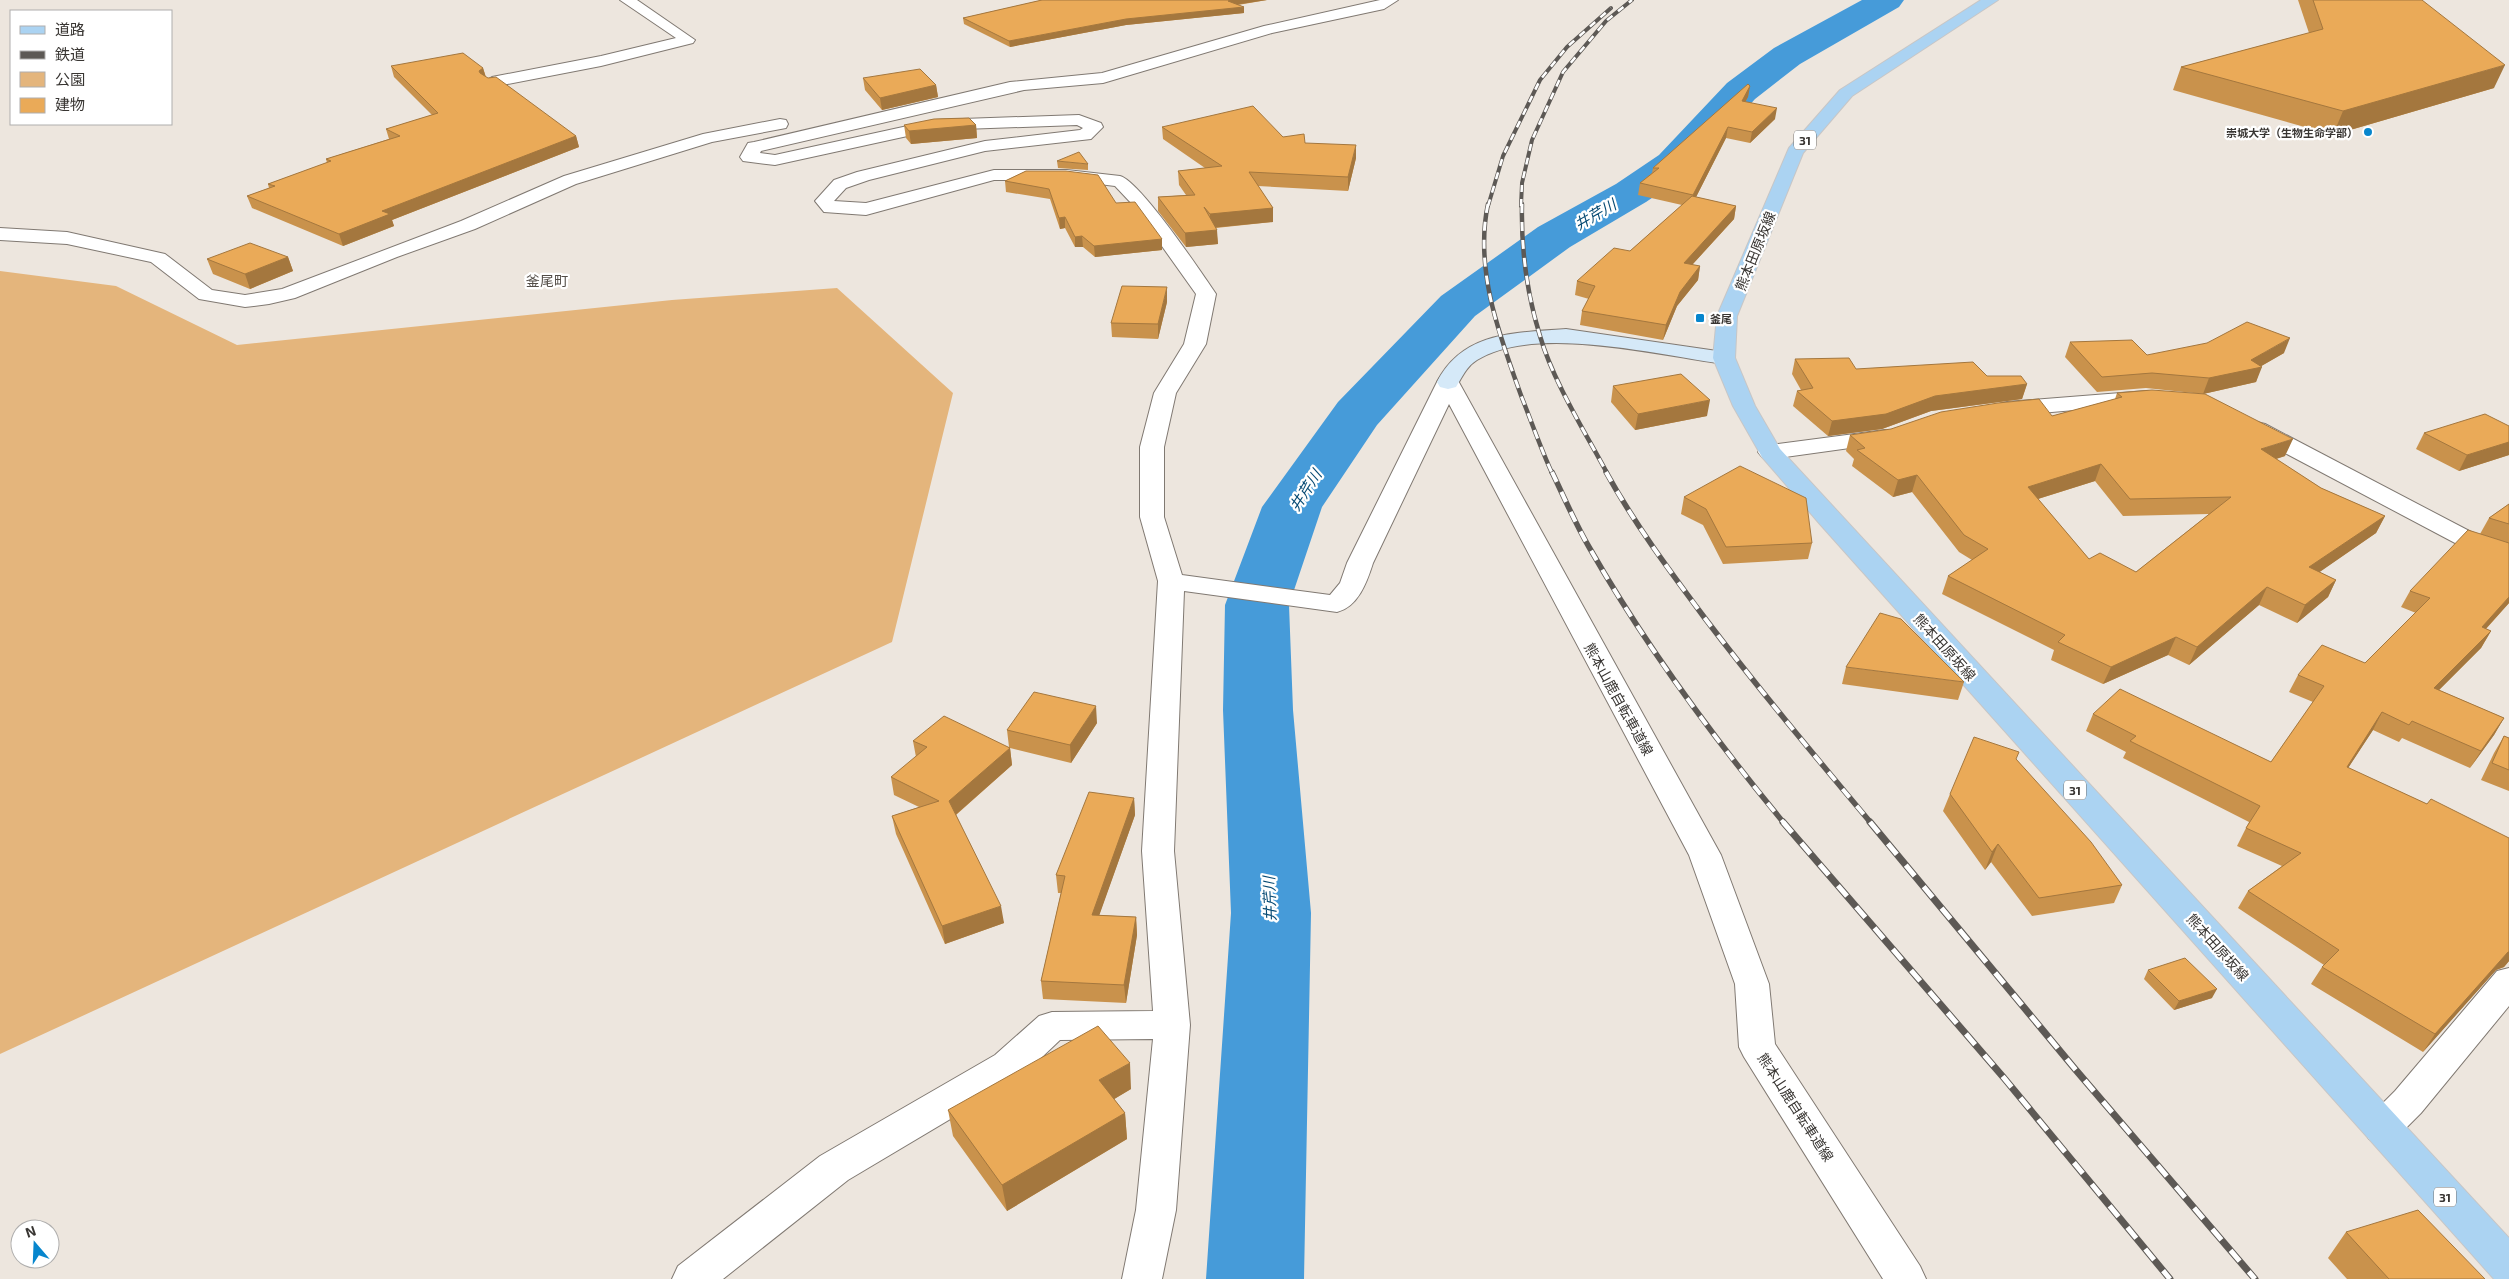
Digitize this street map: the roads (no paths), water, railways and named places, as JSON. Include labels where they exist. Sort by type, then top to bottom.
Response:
[{"type":"main road","name":"熊本田原坂線","points":[[1991,0],[1846,92],[1795,152],[1727,316],[1724,358],[1744,406],[1770,452],[1835,526],[2509,1266]]},
{"type":"main road","points":[[1448,382],[1454,370],[1468,356],[1493,344],[1517,339],[1566,335],[1724,358]]},
{"type":"street","points":[[492,82],[601,61],[688,40],[627,0]]},
{"type":"street","points":[[0,234],[67,238],[158,258],[206,295],[245,301],[269,298],[288,294],[468,224],[570,180],[709,138],[835,112],[952,94],[1104,78],[1228,40],[1380,6],[1391,0]]},
{"type":"street","points":[[1027,85],[754,146],[749,157],[775,160],[935,124],[1079,120],[1095,127],[1085,135],[985,146],[863,176],[840,184],[824,201],[831,208],[866,209],[994,175],[1026,174],[1120,181],[1132,194],[1206,294],[1195,344],[1165,393],[1152,447],[1152,517],[1171,581],[1158,851],[1172,1025],[1156,1210],[1142,1279]]},
{"type":"street","points":[[1171,581],[1337,604],[1353,585],[1360,563],[1448,382]]},
{"type":"street","name":"熊本山鹿自転車道線","points":[[1448,382],[1705,855],[1752,984],[1757,1046],[1906,1279]]},
{"type":"street","points":[[1986,412],[2146,398],[2165,399]]},
{"type":"street","points":[[2239,420],[2466,539],[2509,553]]},
{"type":"street","points":[[1770,452],[1886,437],[1904,430]]},
{"type":"street","points":[[2382,1128],[2408,1102],[2509,981]]},
{"type":"street","points":[[692,1279],[834,1168],[1008,1066],[1052,1026],[1172,1025]]},
{"type":"waterway","name":"井芹川","points":[[1255,1279],[1271,913],[1258,710],[1257,605],[1292,507],[1357,414],[1458,306],[1554,237],[1631,193],[1674,164],[1741,91],[1787,56],[1887,0]]},
{"type":"railway","points":[[1521,206],[1522,183],[1532,140],[1563,72],[1606,21],[1632,0]]},
{"type":"railway","points":[[1488,206],[1503,156],[1540,80],[1567,47],[1611,8]]},
{"type":"railway","points":[[1488,204],[1484,254],[1492,303],[1498,327],[1522,398],[1552,473]]},
{"type":"railway","points":[[1522,204],[1526,271],[1540,336],[1561,388],[1607,473]]},
{"type":"railway","points":[[1552,472],[1584,538],[1656,654],[1705,723],[1784,823]]},
{"type":"railway","points":[[1606,472],[1640,528],[1704,617],[1765,695],[1871,823]]},
{"type":"railway","points":[[1783,822],[2004,1078],[2170,1279]]},
{"type":"railway","points":[[1870,822],[2075,1069],[2255,1279]]},
{"type":"place","name":"崇城大学（生物生命学部）","points":[[2368,132]]},
{"type":"place","name":"釜尾","points":[[1700,318]]},
{"type":"district","name":"釜尾町","points":[[547,280]]}]
